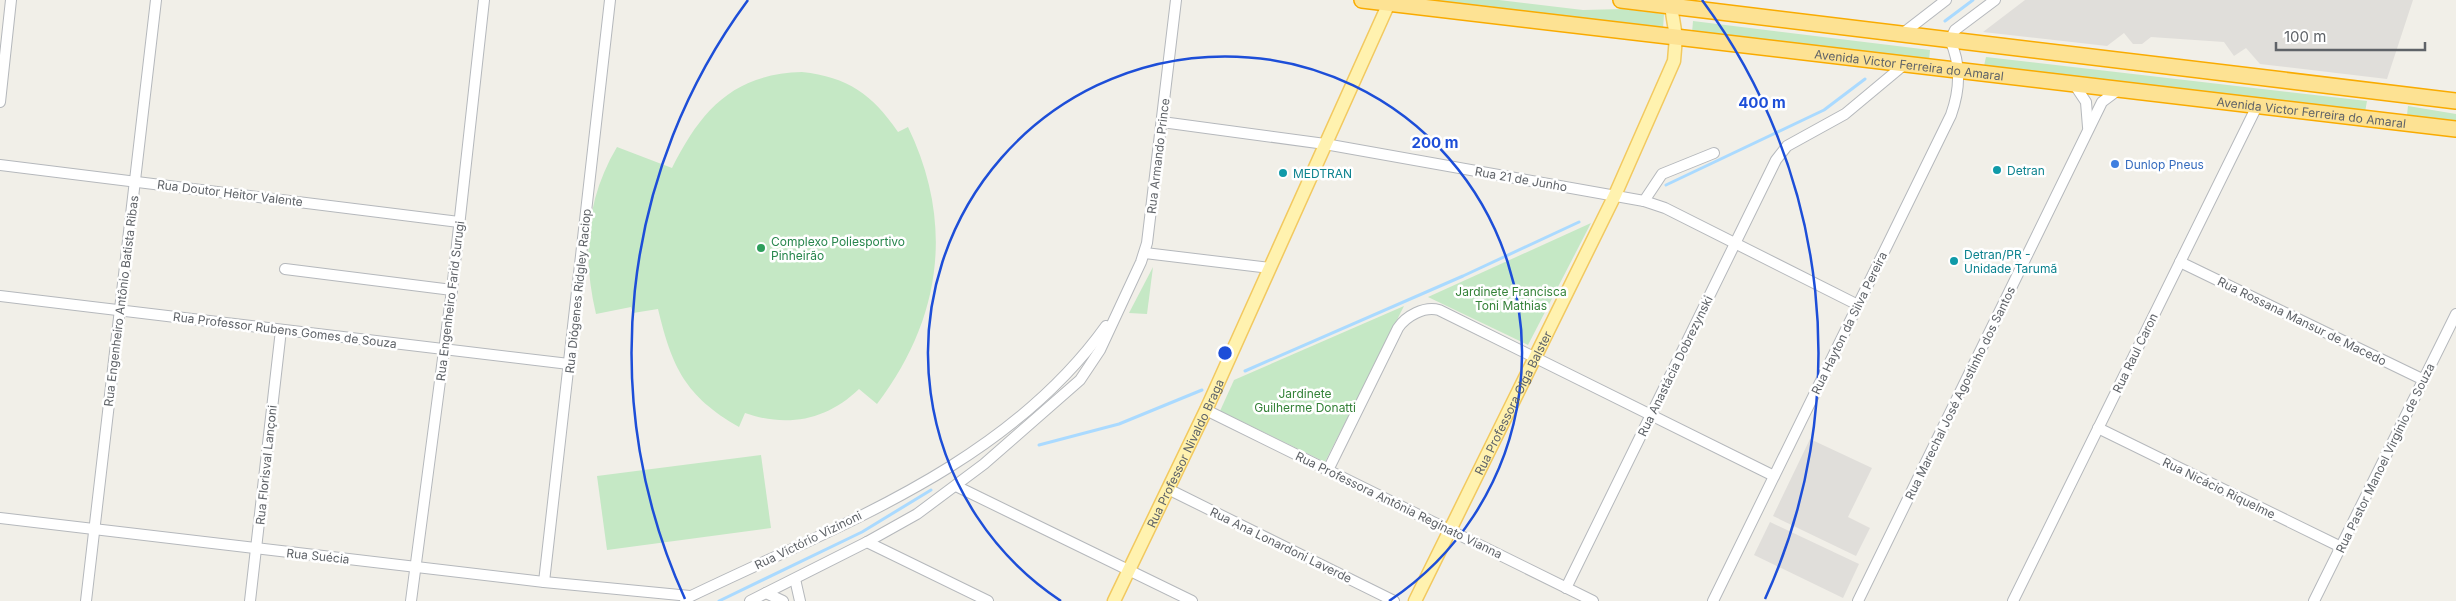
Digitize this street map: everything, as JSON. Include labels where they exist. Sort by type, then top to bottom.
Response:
[{"type":"highway","name":"Avenida Victor Ferreira do Amaral","points":[[1362,0],[2456,129]]},
{"type":"highway","points":[[1621,0],[1671,3],[1950,40],[2456,101]]},
{"type":"main road","name":"Rua Professor Nivaldo Braga","points":[[1114,601],[1206,410],[1390,2]]},
{"type":"main road","name":"Rua Professora Olga Balster","points":[[1415,601],[1615,195],[1674,61],[1676,37],[1671,3]]},
{"type":"street","points":[[0,102],[11,0]]},
{"type":"street","name":"Rua Engenheiro Antônio Batista Ribas","points":[[86,601],[156,0]]},
{"type":"street","name":"Rua Engenheiro Farid Surugi","points":[[412,601],[452,290],[484,0]]},
{"type":"street","name":"Rua Diógenes Ridgley Raciop","points":[[544,582],[610,0]]},
{"type":"street","name":"Rua Armando Prince","points":[[956,486],[1080,380],[1100,350],[1145,253],[1176,0]]},
{"type":"street","points":[[1902,34],[1946,0]]},
{"type":"street","points":[[1950,40],[1955,30],[1995,0]]},
{"type":"street","name":"Rua Hayton da Silva Pereira","points":[[1713,601],[1951,115],[1958,90],[1958,71],[1950,40]]},
{"type":"street","name":"Rua Anastácia Dobrezynski","points":[[1566,588],[1776,160],[1788,146],[1845,114],[1905,64]]},
{"type":"street","points":[[2074,84],[2086,102],[2088,130]]},
{"type":"street","name":"Rua Marechal José Agostinho dos Santos","points":[[1858,601],[2102,102],[2119,90]]},
{"type":"street","name":"Rua Raul Caron","points":[[2016,600],[2098,428],[2257,106]]},
{"type":"street","name":"Rua 21 de Junho","points":[[1162,122],[1326,144],[1644,201],[1665,208],[1858,305]]},
{"type":"street","points":[[1644,201],[1662,174],[1714,153]]},
{"type":"street","name":"Rua Doutor Heitor Valente","points":[[0,165],[135,180],[459,222]]},
{"type":"street","points":[[1145,253],[1270,268]]},
{"type":"street","name":"Rua Rossana Mansur de Macedo","points":[[2180,262],[2424,380]]},
{"type":"street","points":[[285,270],[452,290]]},
{"type":"street","name":"Rua Professor Rubens Gomes de Souza","points":[[0,296],[569,364]]},
{"type":"street","name":"Rua Armando Prince","points":[[935,476],[989,442],[1064,378],[1090,348],[1120,307]]},
{"type":"street","points":[[1328,470],[1398,328],[1406,319],[1429,309],[1439,310],[1774,476]]},
{"type":"street","name":"Rua Pastor Manoel Virgínio de Souza","points":[[2314,601],[2456,314]]},
{"type":"street","name":"Rua Florisval Lançoni","points":[[250,601],[282,330]]},
{"type":"street","name":"Rua Professora Antônia Reginato Vianna","points":[[1206,410],[1593,601]]},
{"type":"street","name":"Rua Nicácio Riquelme","points":[[2098,428],[2341,547]]},
{"type":"street","name":"Rua Victório Vizinoni","points":[[680,601],[877,507],[935,476]]},
{"type":"street","points":[[750,601],[918,514],[956,486],[1192,601]]},
{"type":"street","name":"Rua Ana Lonardoni Laverde","points":[[1168,489],[1394,601]]},
{"type":"street","name":"Rua Suécia","points":[[0,518],[544,582],[690,596]]},
{"type":"street","points":[[867,542],[988,601]]},
{"type":"street","points":[[795,579],[800,601]]},
{"type":"street","points":[[637,592],[648,601]]},
{"type":"street","points":[[766,593],[784,601]]},
{"type":"shaded area","points":[[2025,0],[2413,0],[2387,79],[2260,64],[2246,48],[2234,56],[2224,42],[2151,37],[2142,44],[2133,44],[2124,33],[2107,46],[1983,32]]},
{"type":"shaded area","points":[[1810,439],[1872,468],[1848,517],[1870,528],[1856,556],[1773,516]]},
{"type":"shaded area","points":[[1770,522],[1859,564],[1843,598],[1754,555]]},
{"type":"green space","points":[[1410,0],[1499,0],[1583,10],[1623,9],[1664,14],[1663,29]]},
{"type":"green space","points":[[1693,21],[1930,50],[1929,61],[1692,33]]},
{"type":"green space","points":[[1986,57],[2367,101],[2365,112],[1984,66]]},
{"type":"green space","name":"Complexo Poliesportivo Pinheirão","points":[[802,72],[818,74],[846,83],[858,90],[878,107],[898,132],[908,127],[923,163],[932,199],[936,235],[934,270],[927,305],[915,339],[899,372],[877,404],[859,389],[847,400],[820,414],[806,418],[776,420],[745,413],[739,427],[706,404],[693,391],[684,378],[669,348],[658,309],[633,313],[631,307],[596,314],[589,270],[588,249],[593,207],[607,167],[617,147],[672,168],[695,129],[722,99],[738,88],[757,80],[778,74]]},
{"type":"green space","points":[[2408,106],[2456,114],[2456,121],[2407,115]]},
{"type":"green space","name":"Jardinete Francisca Toni Mathias","points":[[1591,223],[1528,345],[1428,297]]},
{"type":"green space","points":[[1153,267],[1147,314],[1129,313]]},
{"type":"green space","name":"Jardinete Guilherme Donatti","points":[[1404,306],[1325,462],[1220,411],[1234,380]]},
{"type":"green space","points":[[761,455],[771,528],[607,550],[597,476]]},
{"type":"waterway","points":[[1945,21],[1973,0]]},
{"type":"waterway","points":[[1666,185],[1824,110],[1865,79]]},
{"type":"waterway","points":[[1245,371],[1463,276],[1579,222]]},
{"type":"waterway","points":[[1039,445],[1119,424],[1202,390]]},
{"type":"waterway","points":[[719,601],[862,532],[931,490]]},
{"type":"place","name":"Dunlop Pneus","points":[[2115,164]]},
{"type":"place","name":"Detran","points":[[1997,170]]},
{"type":"place","name":"MEDTRAN","points":[[1283,173]]},
{"type":"place","name":"Complexo Poliesportivo Pinheirão","points":[[761,248]]},
{"type":"place","name":"Detran/PR - Unidade Tarumã","points":[[1954,261]]}]
